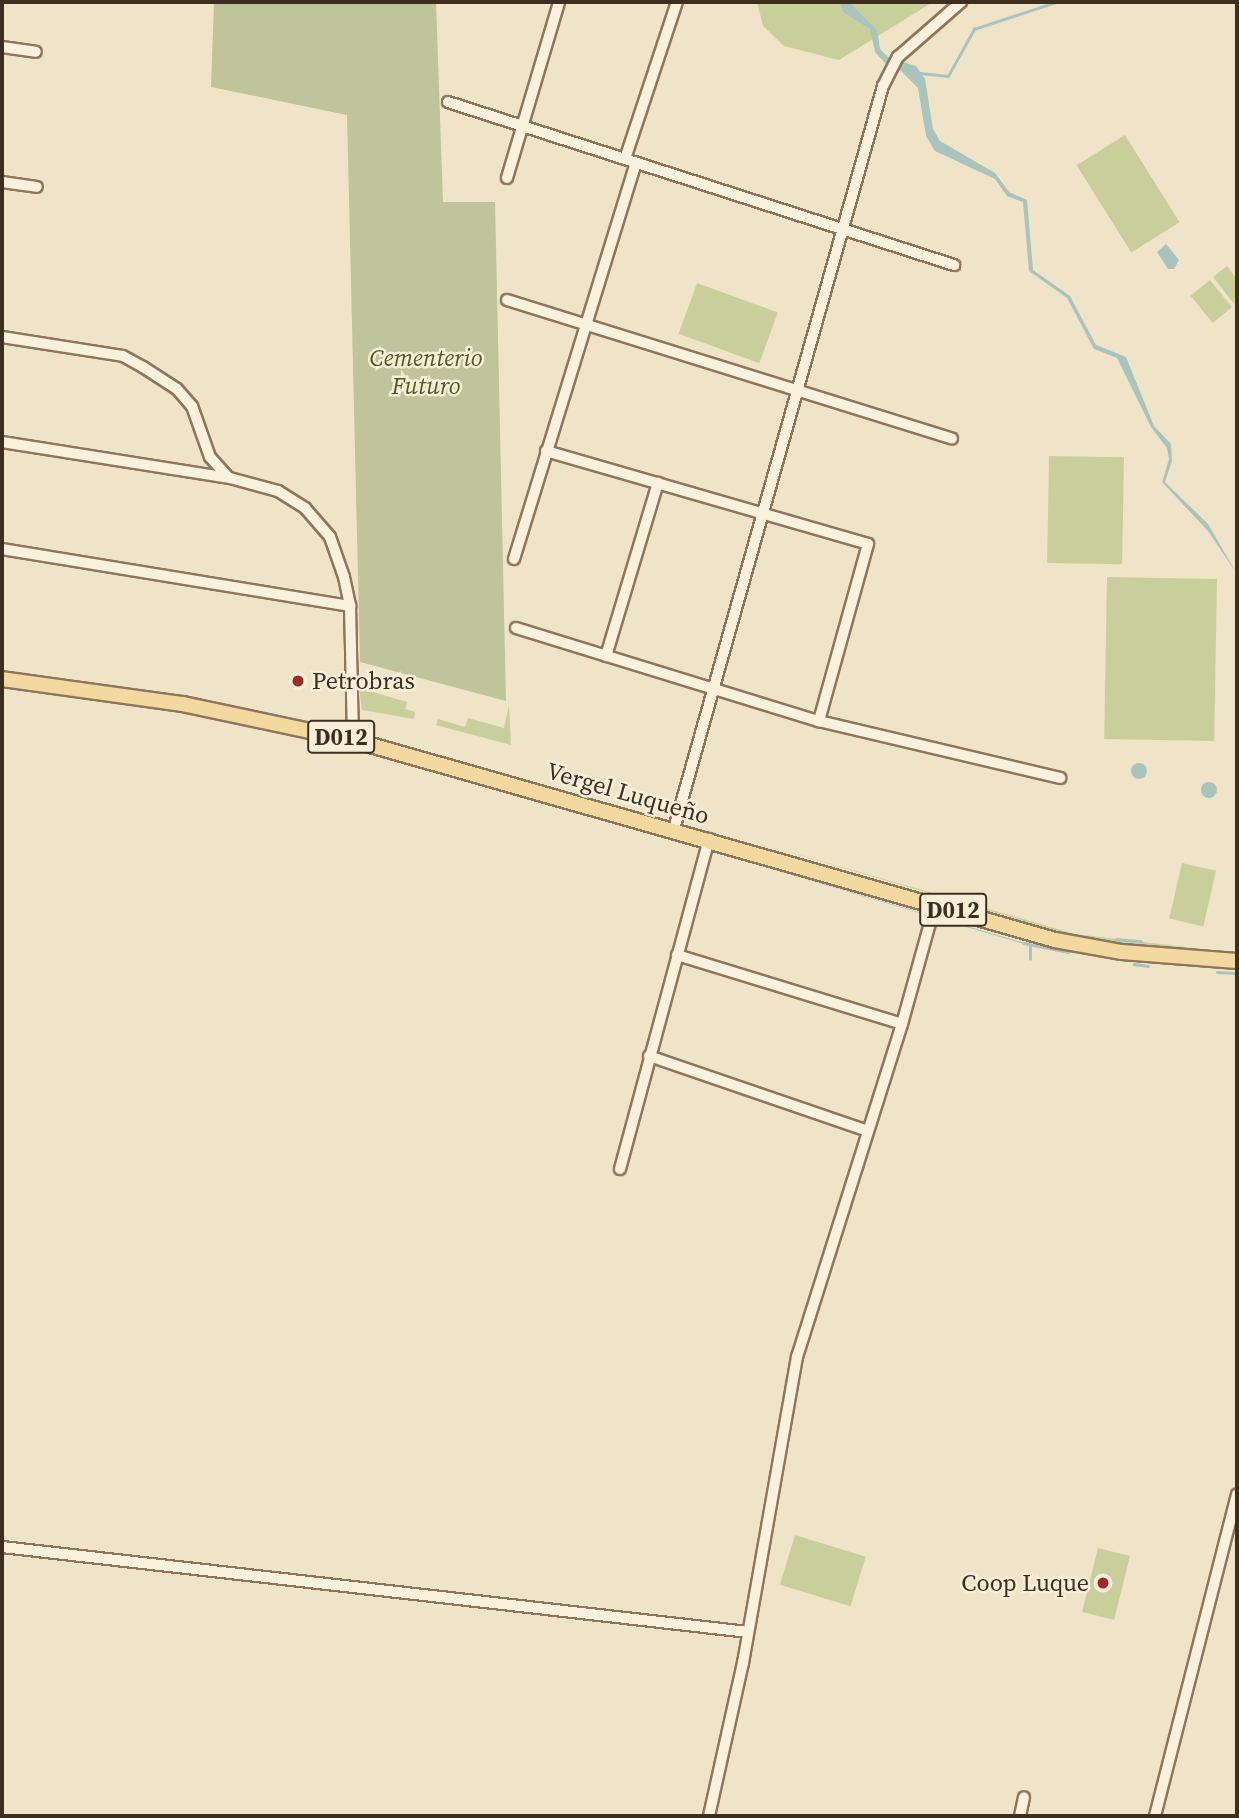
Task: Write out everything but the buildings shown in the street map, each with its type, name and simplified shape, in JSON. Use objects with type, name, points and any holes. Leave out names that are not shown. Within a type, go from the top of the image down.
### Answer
[{"type":"main road","name":"Vergel Luqueño","points":[[2,679],[183,704],[353,740],[709,839],[932,912],[1088,946],[1237,961]]},
{"type":"street","points":[[507,178],[559,2]]},
{"type":"street","points":[[625,159],[677,2]]},
{"type":"street","points":[[674,829],[890,70],[909,46],[961,2]]},
{"type":"street","points":[[2,47],[36,52]]},
{"type":"street","points":[[448,103],[954,265]]},
{"type":"street","points":[[514,559],[584,324],[636,163]]},
{"type":"street","points":[[2,182],[37,187]]},
{"type":"street","points":[[507,300],[952,439]]},
{"type":"street","points":[[2,337],[123,356],[143,367],[177,389],[192,406],[210,457],[230,478]]},
{"type":"street","points":[[2,442],[230,478],[278,491],[305,508],[337,550],[350,606],[353,740]]},
{"type":"street","points":[[546,451],[868,544],[819,721]]},
{"type":"street","points":[[607,656],[658,483]]},
{"type":"street","points":[[2,549],[350,606]]},
{"type":"street","points":[[516,628],[819,721],[1060,778]]},
{"type":"street","points":[[620,1169],[709,839]]},
{"type":"street","points":[[709,1816],[748,1632],[797,1357],[865,1130],[902,1024],[932,912]]},
{"type":"street","points":[[677,955],[902,1024]]},
{"type":"street","points":[[649,1056],[865,1130]]},
{"type":"street","points":[[1155,1816],[1237,1494]]},
{"type":"street","points":[[2,1547],[748,1632]]},
{"type":"street","points":[[1020,1816],[1024,1797]]},
{"type":"green space","name":"Cementerio Futuro","points":[[214,2],[436,2],[443,202],[495,202],[506,701],[360,662],[347,115],[211,87]]},
{"type":"green space","points":[[757,2],[933,2],[839,60],[784,46],[763,26]]},
{"type":"green space","points":[[1125,135],[1180,222],[1131,253],[1077,165]]},
{"type":"green space","points":[[1227,266],[1237,279],[1234,304],[1213,277]]},
{"type":"green space","points":[[1210,280],[1232,307],[1213,323],[1191,296]]},
{"type":"green space","points":[[697,283],[778,312],[759,363],[679,334]]},
{"type":"green space","points":[[1049,456],[1124,457],[1122,564],[1047,563]]},
{"type":"green space","points":[[1107,577],[1217,579],[1214,741],[1104,739]]},
{"type":"green space","points":[[359,688],[407,702],[405,709],[415,712],[414,719],[362,710]]},
{"type":"green space","points":[[509,705],[511,745],[436,725],[438,719],[465,727],[468,718],[504,728]]},
{"type":"green space","points":[[748,840],[1075,934],[1237,953],[1153,948],[1075,936]]},
{"type":"green space","points":[[1182,863],[1216,871],[1203,926],[1169,919]]},
{"type":"green space","points":[[795,1535],[866,1557],[851,1606],[780,1585]]},
{"type":"green space","name":"Coop Luque","points":[[1098,1548],[1130,1556],[1114,1620],[1082,1612]]},
{"type":"water","points":[[840,2],[849,2],[877,30],[880,49],[889,58],[886,64],[875,52],[870,29],[843,12]]},
{"type":"water","points":[[903,62],[916,66],[925,79],[933,129],[940,141],[995,173],[1009,192],[1027,200],[1033,270],[1070,296],[1096,345],[1126,357],[1154,426],[1171,444],[1172,461],[1165,482],[1208,524],[1237,574],[1208,531],[1162,482],[1169,459],[1167,448],[1151,427],[1117,358],[1094,349],[1067,298],[1029,271],[1023,202],[1007,196],[995,179],[935,151],[926,136],[918,88],[899,69]]},
{"type":"water","points":[[1166,244],[1179,260],[1174,269],[1168,269],[1157,252]]},
{"type":"water","points":[[1139,763],[1147,771],[1139,779],[1131,771]]},
{"type":"water","points":[[1209,782],[1215,784],[1215,796],[1209,798],[1203,796],[1201,790],[1203,784]]},
{"type":"water","points":[[721,854],[1025,943],[1024,944]]},
{"type":"waterway","points":[[920,73],[948,76],[974,29],[1056,2]]},
{"type":"waterway","points":[[1116,939],[1141,941]]},
{"type":"waterway","points":[[1024,943],[1068,952]]},
{"type":"waterway","points":[[1030,946],[1030,959]]},
{"type":"waterway","points":[[1134,964],[1148,966]]},
{"type":"waterway","points":[[1217,972],[1237,973]]},
{"type":"place","name":"Petrobras","points":[[298,681]]},
{"type":"place","name":"Coop Luque","points":[[1103,1583]]}]
